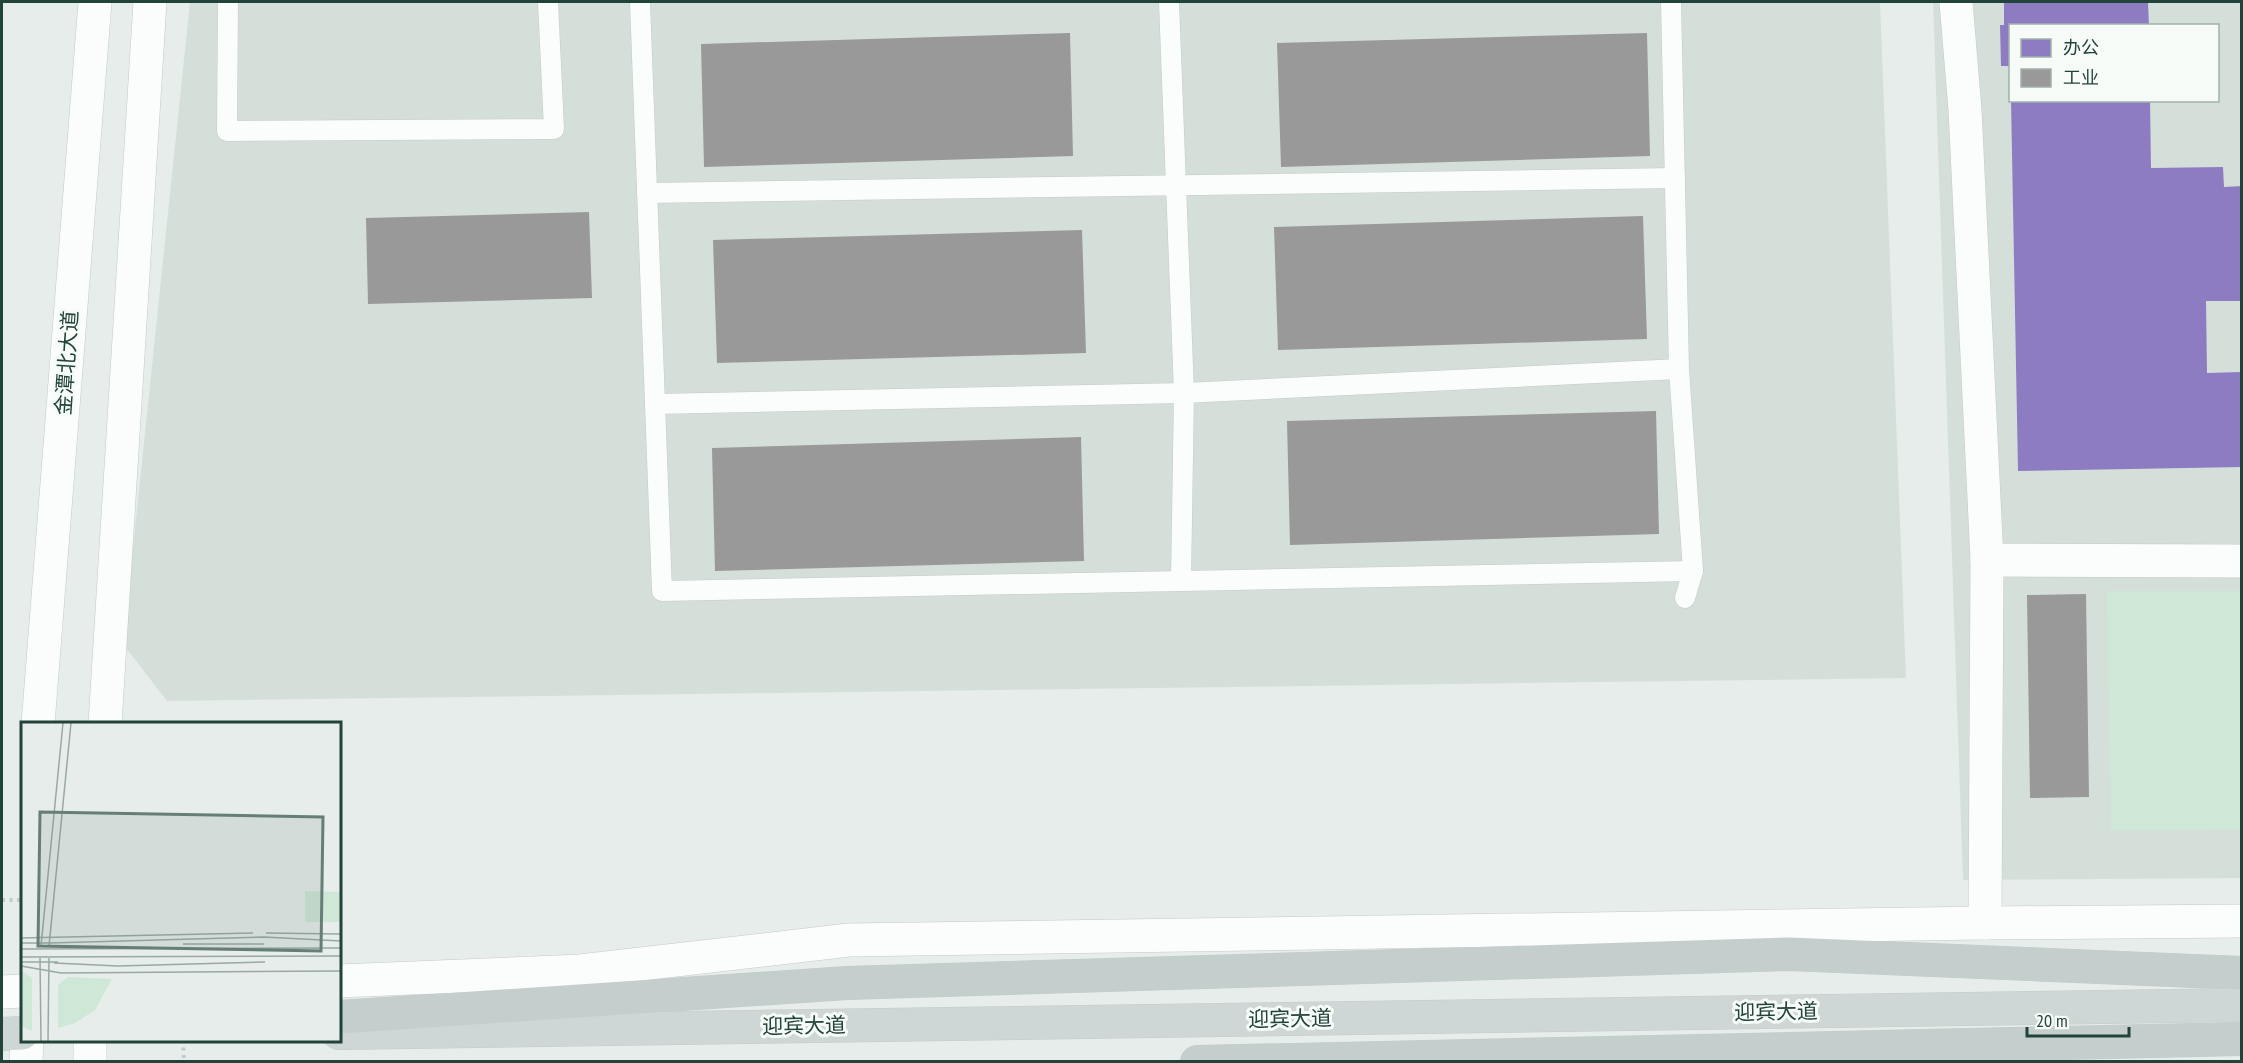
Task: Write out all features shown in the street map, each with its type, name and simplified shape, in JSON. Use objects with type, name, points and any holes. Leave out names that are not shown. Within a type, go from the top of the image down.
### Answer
[{"type":"highway","points":[[340,1017],[847,983],[1789,954],[2241,973]]},
{"type":"highway","points":[[1197,1062],[2241,1039]]},
{"type":"main road","name":"迎宾大道","points":[[340,1033],[2241,1005]]},
{"type":"main road","points":[[2,1034],[21,1033]]},
{"type":"street","name":"金潭北大道","points":[[38,722],[95,2]]},
{"type":"street","points":[[105,722],[150,2]]},
{"type":"street","points":[[1956,2],[1965,110],[1987,560],[1984,923]]},
{"type":"street","points":[[1987,560],[2241,561]]},
{"type":"street","points":[[340,981],[580,971],[849,940],[2241,921]]},
{"type":"street","points":[[2,992],[21,991]]},
{"type":"street","points":[[26,1062],[27,1042]]},
{"type":"street","points":[[90,1042],[90,1062]]},
{"type":"lane","points":[[228,2],[227,131],[554,129],[548,2]]},
{"type":"lane","points":[[640,2],[662,591],[1693,571]]},
{"type":"lane","points":[[1169,2],[1184,393],[1181,581]]},
{"type":"lane","points":[[1671,2],[1679,369],[1693,571],[1685,598]]},
{"type":"lane","points":[[647,193],[1675,178]]},
{"type":"lane","points":[[655,404],[1184,393],[1679,369]]},
{"type":"path","points":[[2,900],[21,900]]},
{"type":"path","points":[[183,1042],[184,1062]]},
{"type":"shaded area","points":[[190,2],[1880,2],[1906,678],[167,701],[123,644]]},
{"type":"shaded area","points":[[1933,2],[2241,2],[2241,878],[1963,880]]},
{"type":"green space","points":[[2107,591],[2241,591],[2241,829],[2111,831]]},
{"type":"building: 办公","points":[[2004,2],[2148,2],[2149,24],[2009,24],[2009,66],[2001,66],[2000,25],[2004,25]]},
{"type":"building: 办公","points":[[2011,102],[2150,102],[2151,168],[2223,167],[2224,187],[2242,186],[2242,301],[2206,301],[2207,373],[2242,372],[2242,467],[2018,471]]},
{"type":"building: 工业","points":[[1070,33],[1073,156],[704,167],[701,44]]},
{"type":"building: 工业","points":[[1647,33],[1650,156],[1281,167],[1277,43]]},
{"type":"building: 工业","points":[[589,212],[592,298],[368,304],[366,218]]},
{"type":"building: 工业","points":[[1643,216],[1647,339],[1278,350],[1274,227]]},
{"type":"building: 工业","points":[[1082,230],[1086,353],[717,363],[713,240]]},
{"type":"building: 工业","points":[[1656,411],[1659,534],[1290,545],[1287,421]]},
{"type":"building: 工业","points":[[1081,437],[1084,561],[715,571],[712,448]]},
{"type":"building: 工业","points":[[2086,594],[2089,797],[2030,798],[2027,595]]}]
